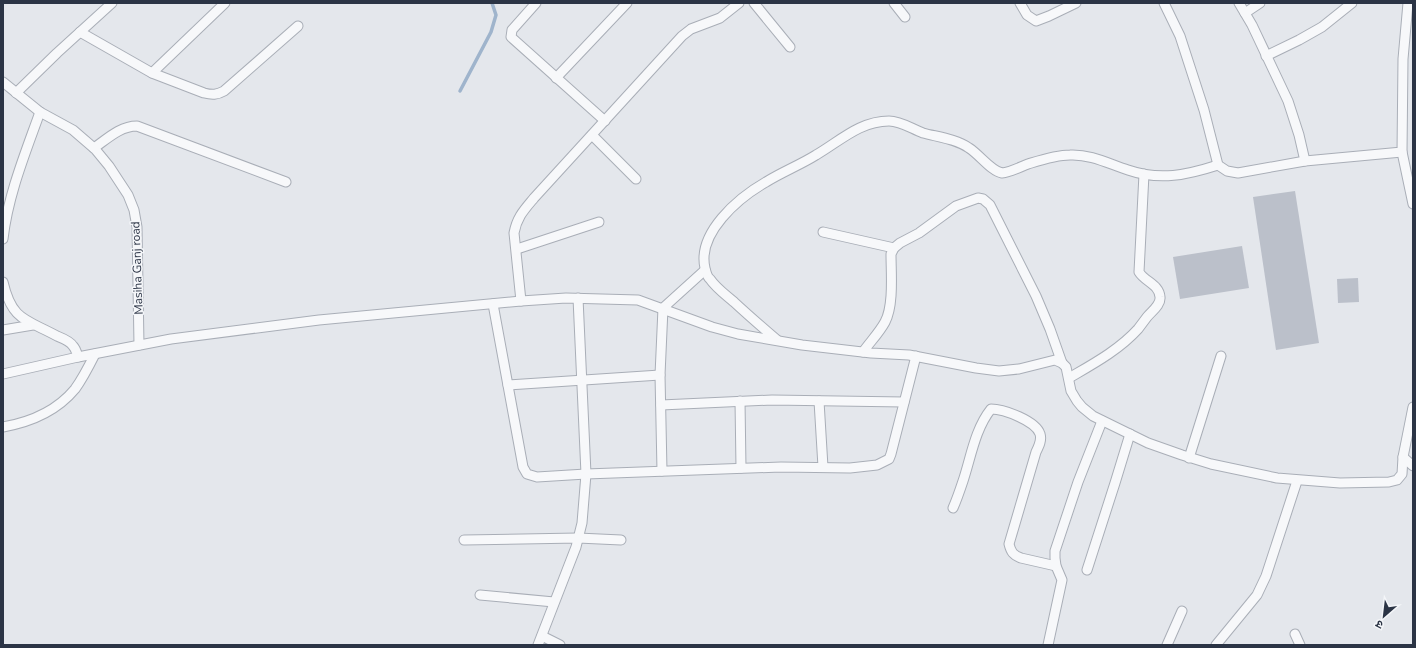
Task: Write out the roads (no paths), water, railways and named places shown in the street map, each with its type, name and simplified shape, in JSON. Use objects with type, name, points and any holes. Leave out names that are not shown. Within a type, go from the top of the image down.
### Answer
[{"type":"street","points":[[16,93],[112,3]]},
{"type":"street","points":[[152,73],[225,3]]},
{"type":"street","points":[[536,3],[512,30],[511,37],[605,121]]},
{"type":"street","points":[[556,78],[627,3]]},
{"type":"street","points":[[521,301],[517,250],[514,233],[516,223],[520,216],[534,198],[686,31],[720,18],[739,3]]},
{"type":"street","points":[[894,3],[905,17]]},
{"type":"street","points":[[1020,3],[1027,15],[1036,21],[1076,3]]},
{"type":"street","points":[[1164,3],[1180,36],[1204,110],[1218,165],[1227,172],[1238,173],[1305,161],[1402,152]]},
{"type":"street","points":[[1239,3],[1288,101],[1299,135],[1305,161]]},
{"type":"street","points":[[1245,13],[1260,3]]},
{"type":"street","points":[[1266,56],[1322,27],[1352,3]]},
{"type":"street","points":[[1408,3],[1410,29],[1403,59],[1402,152],[1413,201]]},
{"type":"street","points":[[756,4],[790,47]]},
{"type":"street","points":[[80,32],[152,73],[213,95],[219,94],[298,26]]},
{"type":"street","name":"Masiha Ganj road","points":[[3,82],[40,112],[73,130],[94,148],[109,166],[128,195],[134,210],[137,227],[140,345]]},
{"type":"street","points":[[3,239],[5,219],[13,186],[40,112]]},
{"type":"street","points":[[778,341],[709,279],[705,270],[704,254],[710,235],[719,221],[750,193],[765,182],[816,155],[854,130],[874,123],[889,121],[895,122],[922,132],[960,143],[977,153],[990,167],[1002,173],[1042,160],[1069,154],[1096,158],[1128,170],[1144,174],[1170,176],[1193,173],[1218,165]]},
{"type":"street","points":[[94,148],[123,128],[137,126],[286,182]]},
{"type":"street","points":[[592,135],[636,179]]},
{"type":"street","points":[[1069,378],[1126,341],[1158,305],[1161,298],[1156,287],[1139,272],[1144,174]]},
{"type":"street","points":[[863,352],[885,321],[889,310],[891,254],[894,248],[900,243],[919,233],[956,206],[978,198],[987,201],[1036,296],[1062,363],[1066,367],[1071,391],[1077,402],[1093,416],[1148,443],[1189,458],[1277,478],[1297,481],[1340,483],[1389,482],[1397,480],[1402,474],[1407,451],[1413,406]]},
{"type":"street","points":[[517,250],[599,222]]},
{"type":"street","points":[[823,232],[894,248]]},
{"type":"street","points":[[662,471],[660,375],[663,308],[705,270]]},
{"type":"street","points":[[4,287],[6,296],[15,311],[33,325],[50,332],[73,345],[78,357]]},
{"type":"street","points":[[3,374],[78,357],[171,339],[319,320],[521,301],[578,298],[638,300],[712,327],[738,334],[802,345],[863,352],[909,355],[999,371],[1019,369],[1046,361],[1054,360],[1062,363]]},
{"type":"street","points":[[538,645],[566,575],[582,523],[586,474],[578,298]]},
{"type":"street","points":[[494,304],[523,467],[527,474],[537,477],[741,468],[850,468],[877,465],[889,459],[892,454],[916,356]]},
{"type":"street","points":[[3,330],[33,325]]},
{"type":"street","points":[[3,427],[24,423],[46,413],[58,404],[75,389],[95,354]]},
{"type":"street","points":[[1189,458],[1221,356]]},
{"type":"street","points":[[508,385],[660,375]]},
{"type":"street","points":[[661,404],[772,400],[904,402]]},
{"type":"street","points":[[740,401],[741,468]]},
{"type":"street","points":[[819,401],[823,467]]},
{"type":"street","points":[[953,508],[985,417],[992,409],[999,409],[1019,416],[1039,430],[1041,436],[1009,544],[1011,552],[1015,556],[1056,566]]},
{"type":"street","points":[[1048,645],[1062,580],[1056,566],[1055,558],[1059,538],[1078,482],[1102,421]]},
{"type":"street","points":[[1087,570],[1130,434]]},
{"type":"street","points":[[1407,451],[1413,466]]},
{"type":"street","points":[[1216,645],[1257,595],[1266,576],[1297,481]]},
{"type":"street","points":[[464,540],[578,538],[621,540]]},
{"type":"street","points":[[480,595],[554,602]]},
{"type":"street","points":[[1167,645],[1182,611]]},
{"type":"street","points":[[1295,634],[1300,645]]},
{"type":"street","points":[[542,636],[560,645]]},
{"type":"waterway","points":[[460,91],[491,32],[496,15],[492,3]]}]
